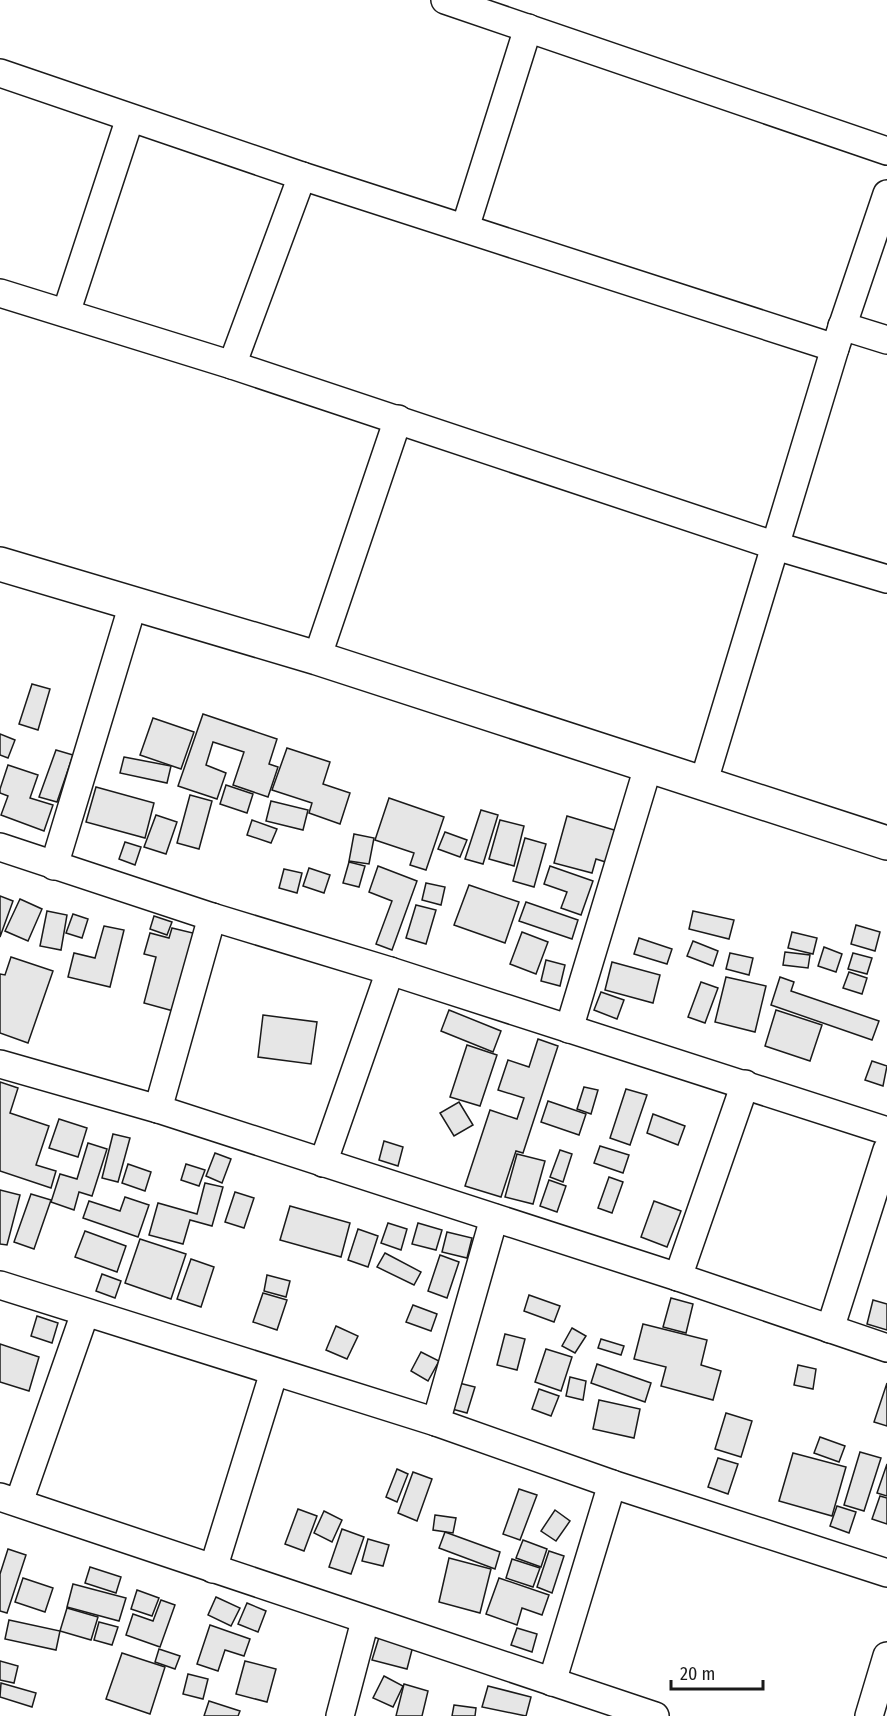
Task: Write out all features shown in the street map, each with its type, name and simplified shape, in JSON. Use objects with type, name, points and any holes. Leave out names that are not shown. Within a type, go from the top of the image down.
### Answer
[{"type":"street","points":[[445,0],[887,151]]},
{"type":"street","points":[[465,228],[528,28]]},
{"type":"street","points":[[0,73],[302,176],[465,228],[838,337],[887,340]]},
{"type":"street","points":[[66,313],[130,118]]},
{"type":"street","points":[[232,365],[302,176]]},
{"type":"street","points":[[703,784],[838,337],[887,194]]},
{"type":"street","points":[[0,293],[232,365],[776,546],[887,579]]},
{"type":"street","points":[[317,658],[398,419]]},
{"type":"street","points":[[0,564],[317,658],[887,843]]},
{"type":"street","points":[[54,866],[133,604]]},
{"type":"street","points":[[569,1029],[648,767]]},
{"type":"street","points":[[0,847],[212,917],[390,971],[887,1131]]},
{"type":"street","points":[[158,1109],[212,917]]},
{"type":"street","points":[[323,1163],[390,971]]},
{"type":"street","points":[[0,1064],[158,1109],[678,1277],[887,1348]]},
{"type":"street","points":[[678,1277],[745,1084]]},
{"type":"street","points":[[830,1329],[887,1150]]},
{"type":"street","points":[[436,1422],[494,1218]]},
{"type":"street","points":[[0,1285],[436,1422],[612,1484],[887,1573]]},
{"type":"street","points":[[85,1312],[9,1499],[365,1621],[655,1716]]},
{"type":"street","points":[[213,1569],[274,1372]]},
{"type":"street","points":[[552,1682],[612,1484]]},
{"type":"street","points":[[340,1716],[365,1621]]},
{"type":"street","points":[[869,1716],[887,1656]]},
{"type":"building","points":[[32,684],[50,689],[38,730],[19,724]]},
{"type":"building","points":[[203,714],[277,739],[269,764],[278,767],[268,797],[233,785],[244,752],[213,742],[206,765],[226,773],[217,799],[178,786]]},
{"type":"building","points":[[153,718],[194,732],[181,769],[140,755]]},
{"type":"building","points":[[0,734],[15,740],[8,758],[0,755]]},
{"type":"building","points":[[287,748],[330,762],[323,784],[350,793],[340,824],[309,813],[312,803],[272,790]]},
{"type":"building","points":[[56,750],[73,755],[57,802],[39,797]]},
{"type":"building","points":[[124,757],[171,766],[167,783],[120,773]]},
{"type":"building","points":[[8,765],[38,775],[30,798],[53,805],[44,831],[1,815],[8,796],[0,793],[0,789]]},
{"type":"building","points":[[226,785],[253,794],[247,813],[220,804]]},
{"type":"building","points":[[96,787],[154,803],[145,838],[86,822]]},
{"type":"building","points":[[190,795],[212,801],[199,849],[177,843]]},
{"type":"building","points":[[389,798],[444,817],[426,870],[410,865],[414,853],[375,840]]},
{"type":"building","points":[[271,801],[308,810],[303,830],[266,821]]},
{"type":"building","points":[[481,810],[498,815],[483,864],[465,859]]},
{"type":"building","points":[[156,815],[177,822],[166,854],[144,847]]},
{"type":"building","points":[[567,816],[621,832],[612,864],[596,859],[592,873],[554,863]]},
{"type":"building","points":[[252,820],[277,829],[271,843],[247,835]]},
{"type":"building","points":[[500,820],[524,826],[514,866],[489,859]]},
{"type":"building","points":[[445,832],[467,840],[460,857],[438,849]]},
{"type":"building","points":[[354,834],[374,838],[369,864],[349,861]]},
{"type":"building","points":[[525,838],[546,844],[534,887],[513,881]]},
{"type":"building","points":[[125,842],[141,847],[135,865],[119,859]]},
{"type":"building","points":[[349,862],[365,866],[359,887],[343,883]]},
{"type":"building","points":[[378,866],[417,881],[392,950],[376,944],[392,901],[369,892]]},
{"type":"building","points":[[550,866],[593,881],[581,915],[561,908],[567,892],[544,884]]},
{"type":"building","points":[[309,868],[330,875],[324,893],[303,886]]},
{"type":"building","points":[[284,869],[302,873],[297,893],[279,888]]},
{"type":"building","points":[[426,883],[445,887],[441,905],[422,900]]},
{"type":"building","points":[[469,885],[519,902],[505,943],[454,925]]},
{"type":"building","points":[[0,896],[13,901],[0,937]]},
{"type":"building","points":[[20,899],[42,909],[28,941],[5,931]]},
{"type":"building","points":[[526,902],[578,920],[572,939],[519,921]]},
{"type":"building","points":[[416,905],[436,910],[426,944],[406,938]]},
{"type":"building","points":[[47,911],[67,915],[61,950],[40,946]]},
{"type":"building","points":[[693,911],[734,920],[729,939],[689,929]]},
{"type":"building","points":[[73,914],[88,919],[82,938],[66,933]]},
{"type":"building","points":[[154,916],[172,922],[167,935],[150,929]]},
{"type":"building","points":[[856,925],[880,932],[875,951],[851,944]]},
{"type":"building","points":[[104,926],[124,930],[110,987],[68,977],[74,953],[95,958]]},
{"type":"building","points":[[172,928],[197,934],[177,1012],[144,1003],[156,957],[144,954],[150,933],[169,938]]},
{"type":"building","points":[[522,932],[548,942],[536,974],[510,964]]},
{"type":"building","points":[[792,932],[817,938],[813,954],[788,948]]},
{"type":"building","points":[[639,938],[672,949],[667,964],[634,954]]},
{"type":"building","points":[[693,941],[718,951],[713,966],[687,956]]},
{"type":"building","points":[[824,947],[842,954],[836,972],[818,966]]},
{"type":"building","points":[[785,952],[810,955],[808,968],[783,965]]},
{"type":"building","points":[[730,953],[753,958],[749,975],[726,969]]},
{"type":"building","points":[[853,953],[872,958],[867,974],[848,969]]},
{"type":"building","points":[[11,957],[53,971],[28,1043],[0,1033],[0,974],[5,975]]},
{"type":"building","points":[[546,960],[565,965],[560,986],[541,981]]},
{"type":"building","points":[[612,962],[660,975],[653,1003],[605,990]]},
{"type":"building","points":[[849,972],[867,978],[862,994],[843,988]]},
{"type":"building","points":[[726,977],[766,986],[755,1032],[715,1022]]},
{"type":"building","points":[[780,977],[794,982],[791,991],[879,1021],[872,1040],[771,1005]]},
{"type":"building","points":[[701,982],[718,988],[705,1023],[688,1017]]},
{"type":"building","points":[[601,992],[624,1000],[617,1019],[594,1010]]},
{"type":"building","points":[[449,1010],[501,1031],[493,1052],[441,1031]]},
{"type":"building","points":[[776,1010],[822,1025],[810,1061],[765,1046]]},
{"type":"building","points":[[263,1015],[317,1022],[311,1064],[258,1057]]},
{"type":"building","points":[[538,1039],[558,1046],[523,1153],[516,1151],[501,1197],[465,1186],[490,1110],[517,1119],[524,1098],[498,1090],[508,1060],[529,1067]]},
{"type":"building","points":[[467,1045],[497,1055],[480,1106],[450,1097]]},
{"type":"building","points":[[872,1061],[887,1066],[883,1086],[865,1080]]},
{"type":"building","points":[[0,1082],[18,1088],[10,1113],[49,1126],[36,1165],[56,1171],[51,1188],[0,1171]]},
{"type":"building","points":[[584,1087],[598,1090],[591,1114],[577,1109]]},
{"type":"building","points":[[626,1089],[647,1095],[630,1145],[610,1138]]},
{"type":"building","points":[[548,1101],[586,1114],[579,1135],[541,1122]]},
{"type":"building","points":[[459,1102],[473,1125],[454,1136],[440,1113]]},
{"type":"building","points":[[653,1114],[685,1126],[678,1145],[647,1133]]},
{"type":"building","points":[[59,1119],[87,1128],[78,1157],[49,1148]]},
{"type":"building","points":[[113,1134],[130,1138],[118,1182],[102,1178]]},
{"type":"building","points":[[384,1141],[403,1147],[398,1166],[379,1160]]},
{"type":"building","points":[[88,1143],[107,1149],[92,1196],[79,1192],[74,1210],[51,1202],[60,1174],[77,1179]]},
{"type":"building","points":[[600,1146],[629,1155],[623,1173],[594,1163]]},
{"type":"building","points":[[560,1150],[572,1154],[563,1182],[550,1177]]},
{"type":"building","points":[[215,1153],[231,1159],[222,1183],[206,1176]]},
{"type":"building","points":[[517,1154],[545,1161],[533,1204],[505,1197]]},
{"type":"building","points":[[128,1164],[151,1172],[145,1191],[122,1183]]},
{"type":"building","points":[[186,1164],[205,1170],[199,1186],[181,1180]]},
{"type":"building","points":[[609,1177],[623,1182],[612,1213],[598,1208]]},
{"type":"building","points":[[549,1180],[566,1186],[557,1212],[540,1206]]},
{"type":"building","points":[[205,1183],[223,1187],[212,1226],[190,1220],[183,1244],[149,1235],[158,1203],[197,1214]]},
{"type":"building","points":[[0,1190],[20,1195],[7,1245],[0,1244]]},
{"type":"building","points":[[235,1192],[254,1198],[244,1228],[225,1222]]},
{"type":"building","points":[[31,1194],[51,1200],[34,1249],[14,1242]]},
{"type":"building","points":[[125,1197],[149,1205],[138,1237],[83,1218],[89,1201],[120,1211]]},
{"type":"building","points":[[654,1201],[681,1211],[667,1247],[641,1237]]},
{"type":"building","points":[[290,1206],[350,1223],[341,1257],[280,1240]]},
{"type":"building","points":[[388,1223],[407,1229],[401,1250],[381,1243]]},
{"type":"building","points":[[418,1223],[442,1230],[436,1250],[412,1244]]},
{"type":"building","points":[[358,1229],[378,1236],[368,1267],[348,1260]]},
{"type":"building","points":[[85,1231],[126,1246],[117,1272],[75,1257]]},
{"type":"building","points":[[447,1232],[472,1238],[467,1258],[442,1252]]},
{"type":"building","points":[[140,1239],[186,1254],[171,1299],[125,1283]]},
{"type":"building","points":[[385,1253],[421,1272],[414,1285],[377,1267]]},
{"type":"building","points":[[440,1255],[459,1262],[447,1298],[428,1291]]},
{"type":"building","points":[[191,1259],[214,1267],[201,1307],[177,1299]]},
{"type":"building","points":[[102,1274],[121,1281],[115,1298],[96,1291]]},
{"type":"building","points":[[267,1275],[290,1281],[286,1297],[264,1291]]},
{"type":"building","points":[[263,1293],[287,1300],[277,1330],[253,1322]]},
{"type":"building","points":[[529,1295],[560,1306],[554,1322],[524,1311]]},
{"type":"building","points":[[671,1298],[693,1304],[686,1333],[663,1327]]},
{"type":"building","points":[[873,1300],[887,1304],[887,1330],[867,1324]]},
{"type":"building","points":[[413,1305],[437,1314],[431,1331],[406,1322]]},
{"type":"building","points":[[37,1316],[58,1323],[52,1343],[31,1336]]},
{"type":"building","points":[[643,1324],[707,1340],[701,1365],[721,1371],[713,1400],[661,1386],[666,1367],[634,1359]]},
{"type":"building","points":[[336,1326],[358,1336],[347,1359],[326,1350]]},
{"type":"building","points":[[572,1328],[586,1336],[575,1353],[562,1346]]},
{"type":"building","points":[[505,1334],[525,1339],[517,1370],[497,1365]]},
{"type":"building","points":[[601,1339],[624,1346],[621,1355],[598,1348]]},
{"type":"building","points":[[0,1344],[39,1357],[29,1391],[0,1382]]},
{"type":"building","points":[[546,1349],[572,1357],[561,1391],[535,1382]]},
{"type":"building","points":[[421,1352],[439,1361],[428,1381],[411,1371]]},
{"type":"building","points":[[597,1364],[651,1383],[645,1402],[591,1383]]},
{"type":"building","points":[[798,1365],[816,1369],[813,1389],[794,1385]]},
{"type":"building","points":[[570,1377],[586,1381],[583,1400],[566,1396]]},
{"type":"building","points":[[459,1383],[475,1387],[467,1413],[452,1409]]},
{"type":"building","points":[[887,1383],[887,1426],[874,1422]]},
{"type":"building","points":[[539,1389],[559,1396],[551,1416],[532,1409]]},
{"type":"building","points":[[599,1400],[640,1409],[634,1438],[593,1429]]},
{"type":"building","points":[[726,1413],[752,1421],[741,1457],[715,1449]]},
{"type":"building","points":[[820,1437],[845,1446],[839,1462],[814,1453]]},
{"type":"building","points":[[860,1452],[881,1458],[864,1511],[844,1505]]},
{"type":"building","points":[[793,1453],[846,1467],[832,1516],[779,1501]]},
{"type":"building","points":[[718,1458],[738,1464],[728,1494],[708,1487]]},
{"type":"building","points":[[887,1464],[887,1496],[877,1493]]},
{"type":"building","points":[[397,1469],[408,1474],[397,1502],[386,1497]]},
{"type":"building","points":[[413,1472],[432,1479],[417,1521],[398,1513]]},
{"type":"building","points":[[519,1489],[537,1495],[520,1540],[503,1534]]},
{"type":"building","points":[[880,1496],[887,1498],[887,1524],[872,1519]]},
{"type":"building","points":[[837,1506],[856,1512],[849,1533],[830,1526]]},
{"type":"building","points":[[298,1509],[317,1516],[304,1551],[285,1544]]},
{"type":"building","points":[[555,1510],[570,1521],[556,1541],[541,1531]]},
{"type":"building","points":[[324,1511],[342,1520],[332,1542],[314,1533]]},
{"type":"building","points":[[435,1515],[456,1518],[453,1533],[433,1530]]},
{"type":"building","points":[[342,1529],[364,1537],[351,1574],[329,1567]]},
{"type":"building","points":[[445,1532],[500,1552],[495,1569],[439,1548]]},
{"type":"building","points":[[368,1539],[389,1545],[383,1566],[362,1561]]},
{"type":"building","points":[[523,1540],[547,1549],[541,1567],[516,1558]]},
{"type":"building","points":[[8,1549],[26,1555],[7,1613],[0,1611],[0,1574]]},
{"type":"building","points":[[549,1551],[564,1556],[552,1593],[537,1587]]},
{"type":"building","points":[[449,1558],[491,1569],[480,1613],[439,1602]]},
{"type":"building","points":[[512,1559],[540,1568],[533,1587],[506,1578]]},
{"type":"building","points":[[90,1567],[121,1577],[116,1593],[85,1583]]},
{"type":"building","points":[[23,1578],[53,1588],[45,1612],[15,1602]]},
{"type":"building","points":[[499,1578],[549,1595],[542,1615],[522,1608],[517,1625],[486,1614]]},
{"type":"building","points":[[73,1584],[126,1598],[119,1621],[67,1607]]},
{"type":"building","points":[[137,1590],[159,1598],[152,1616],[131,1609]]},
{"type":"building","points":[[216,1597],[240,1608],[231,1626],[208,1615]]},
{"type":"building","points":[[161,1600],[175,1605],[160,1647],[126,1635],[133,1614],[153,1621]]},
{"type":"building","points":[[247,1603],[266,1611],[258,1632],[238,1624]]},
{"type":"building","points":[[67,1608],[98,1617],[91,1640],[60,1631]]},
{"type":"building","points":[[9,1620],[60,1631],[56,1650],[5,1639]]},
{"type":"building","points":[[99,1622],[118,1627],[112,1645],[94,1640]]},
{"type":"building","points":[[210,1625],[250,1639],[244,1656],[225,1650],[218,1671],[197,1664]]},
{"type":"building","points":[[517,1628],[537,1634],[532,1652],[511,1645]]},
{"type":"building","points":[[380,1634],[414,1642],[407,1669],[372,1660]]},
{"type":"building","points":[[159,1649],[180,1656],[175,1669],[155,1662]]},
{"type":"building","points":[[122,1653],[165,1667],[150,1714],[106,1699]]},
{"type":"building","points":[[0,1661],[18,1666],[14,1683],[0,1680]]},
{"type":"building","points":[[245,1661],[276,1669],[267,1702],[236,1694]]},
{"type":"building","points":[[188,1674],[208,1679],[203,1699],[183,1694]]},
{"type":"building","points":[[384,1676],[403,1686],[393,1707],[373,1698]]},
{"type":"building","points":[[1,1683],[36,1693],[32,1707],[0,1697]]},
{"type":"building","points":[[404,1684],[428,1691],[422,1716],[396,1716]]},
{"type":"building","points":[[488,1686],[531,1697],[526,1716],[482,1707]]},
{"type":"building","points":[[209,1701],[240,1711],[238,1716],[204,1716]]},
{"type":"building","points":[[454,1705],[476,1708],[475,1716],[452,1716]]}]
